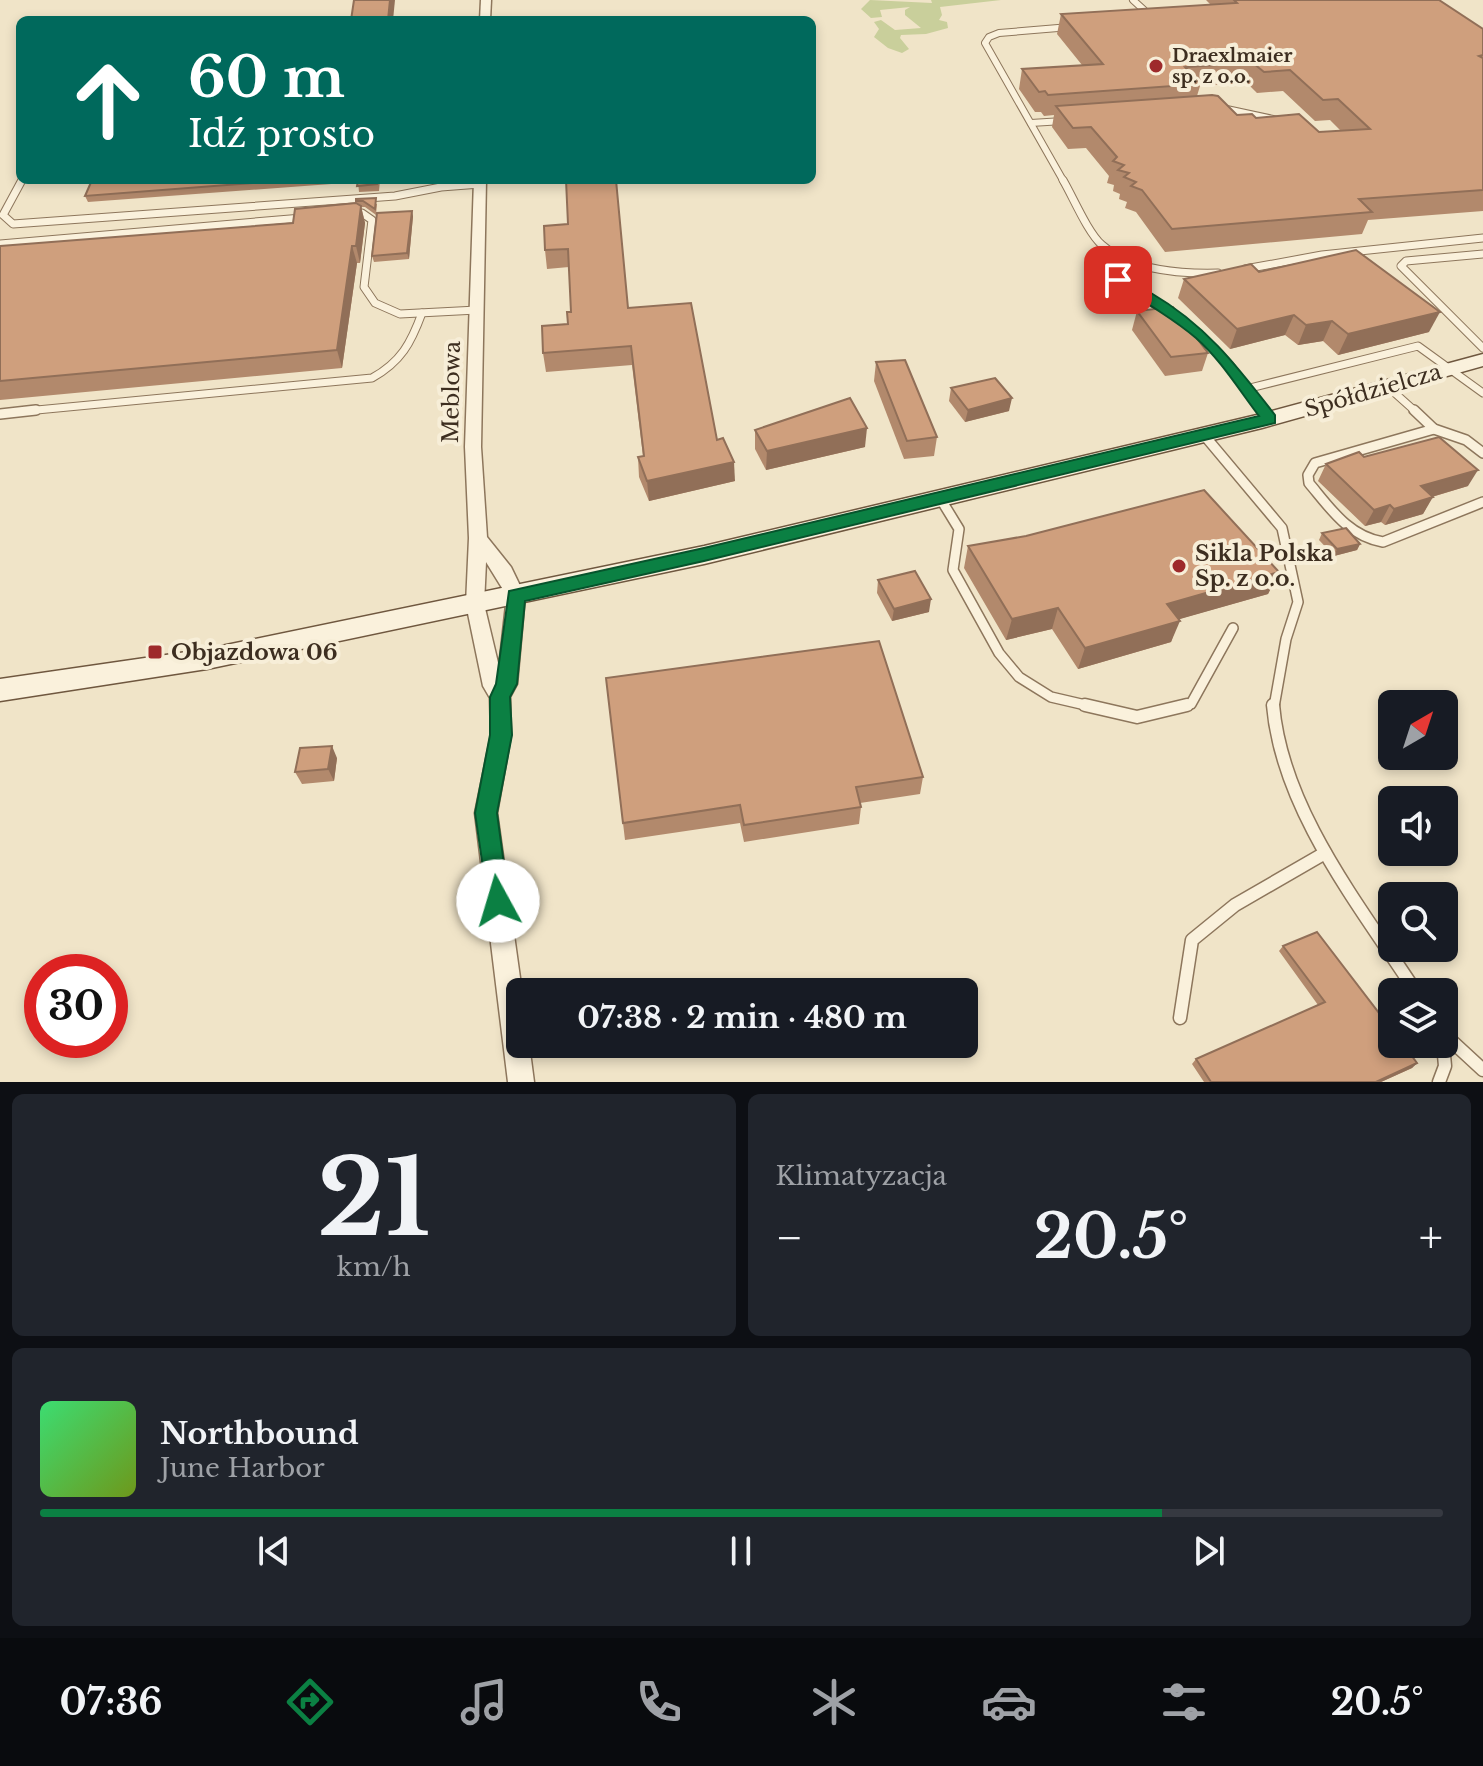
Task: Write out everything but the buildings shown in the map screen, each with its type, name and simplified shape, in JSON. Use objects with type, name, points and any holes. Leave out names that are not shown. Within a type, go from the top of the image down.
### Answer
[{"type":"street","name":"Meblowa","points":[[475,604],[478,538],[473,447],[480,184]]},
{"type":"street","name":"Spółdzielcza","points":[[0,690],[207,659],[516,596],[1270,419],[1483,360]]},
{"type":"street","points":[[478,538],[504,572],[516,596],[507,684],[500,697],[501,735],[486,813],[521,1082]]},
{"type":"street","points":[[475,604],[493,686],[500,697]]},
{"type":"lane","points":[[1133,0],[1144,10],[1144,16],[1141,22],[1133,23]]},
{"type":"lane","points":[[1074,27],[999,33],[989,37],[985,43],[1100,244],[1119,258],[1184,275],[1229,272],[1351,251],[1483,238]]},
{"type":"lane","points":[[1209,109],[1223,108],[1282,121]]},
{"type":"lane","points":[[1031,123],[1075,120]]},
{"type":"lane","points":[[20,184],[3,215],[13,224],[382,197],[441,184]]},
{"type":"lane","points":[[346,215],[362,213],[372,220],[364,287],[375,303],[400,314],[477,310]]},
{"type":"lane","points":[[0,244],[162,227],[316,217]]},
{"type":"lane","points":[[1483,254],[1406,261],[1401,266],[1483,348]]},
{"type":"lane","points":[[1118,280],[1158,303],[1202,336],[1270,419]]},
{"type":"lane","points":[[0,414],[372,378],[395,366],[410,345],[422,313]]},
{"type":"lane","points":[[1246,389],[1418,346],[1483,393]]},
{"type":"lane","points":[[1387,386],[1434,429],[1466,440],[1483,453]]},
{"type":"lane","points":[[1434,429],[1315,463],[1308,475],[1309,483],[1355,535],[1369,542],[1383,542],[1483,502]]},
{"type":"lane","points":[[1204,435],[1282,528],[1298,602],[1277,676],[1273,699],[1275,724],[1301,802],[1325,853],[1407,978]]},
{"type":"lane","points":[[940,498],[959,529],[953,570],[968,598],[999,653],[1019,677],[1051,697],[1137,717],[1191,704],[1233,628]]},
{"type":"lane","points":[[1180,1018],[1192,940],[1235,905],[1325,853]]},
{"type":"lane","points":[[1458,1047],[1483,1070]]},
{"type":"lane","points":[[1439,1082],[1445,1066],[1444,1058]]},
{"type":"green space","points":[[870,0],[932,3],[931,0],[1001,0],[940,7],[942,15],[939,20],[947,22],[948,28],[926,34],[901,35],[909,49],[902,53],[888,48],[874,37],[879,29],[874,22],[881,20],[895,30],[921,28],[905,15],[905,10],[910,7],[880,10],[882,17],[871,18],[861,9]]},
{"type":"place","name":"Draexlmaier sp. z o.o.","points":[[1156,66]]},
{"type":"place","name":"Sikla Polska Sp. z o.o.","points":[[1179,566]]},
{"type":"place","name":"Objazdowa 06","points":[[155,652]]},
{"type":"route","points":[[498,901],[486,813],[501,735],[500,697],[507,684],[516,596],[704,555],[1270,419],[1222,356],[1202,336],[1158,303],[1118,280]]}]
